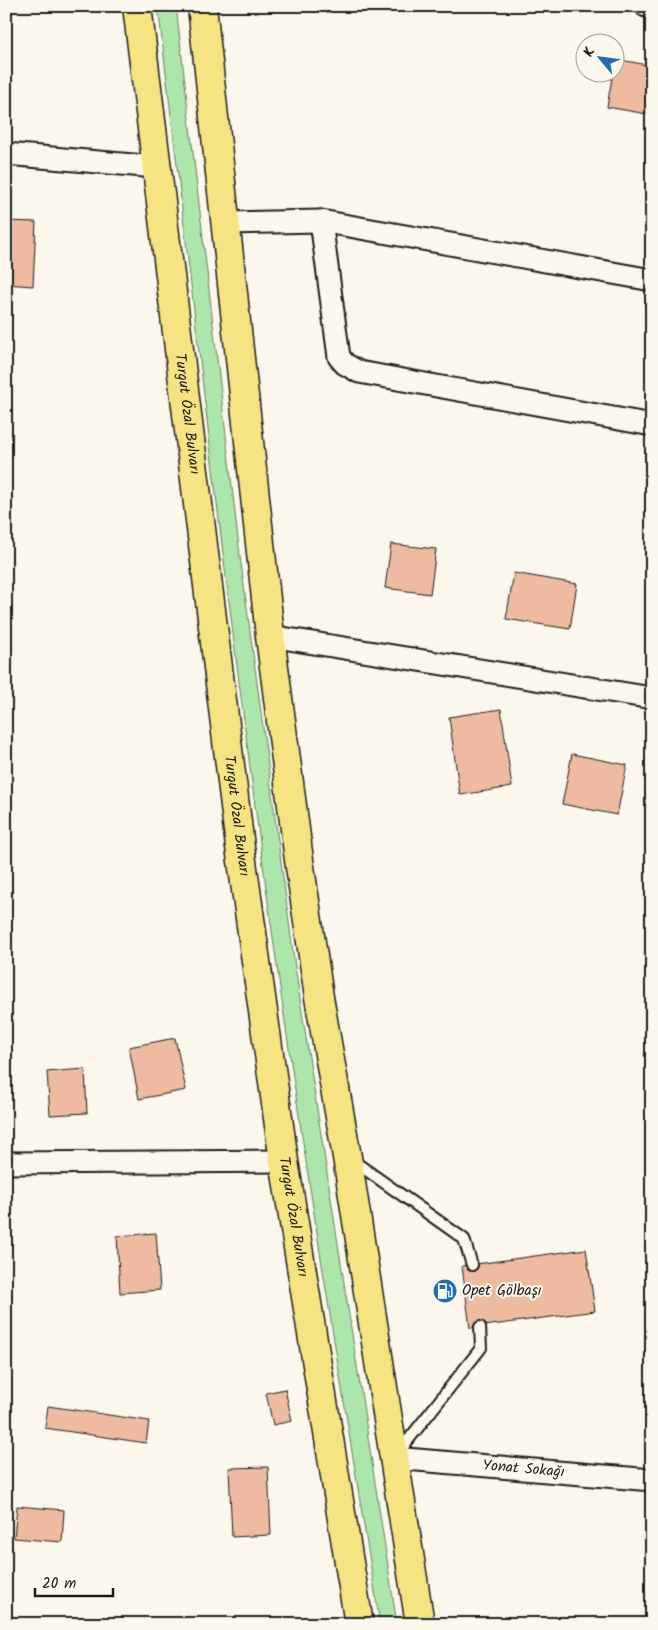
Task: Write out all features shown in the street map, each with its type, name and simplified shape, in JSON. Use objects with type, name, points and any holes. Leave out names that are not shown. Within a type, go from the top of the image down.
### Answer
[{"type":"main road","name":"Turgut Özal Bulvarı","points":[[137,6],[238,828],[284,1161],[359,1624]]},
{"type":"main road","points":[[202,6],[270,636],[318,987],[347,1157],[420,1624]]},
{"type":"street","points":[[646,6],[652,7]]},
{"type":"street","points":[[6,154],[156,167]]},
{"type":"street","points":[[225,223],[321,221],[652,280]]},
{"type":"street","points":[[321,221],[339,357],[351,369],[652,425]]},
{"type":"street","points":[[270,636],[652,698]]},
{"type":"street","points":[[6,1163],[284,1161]]},
{"type":"street","name":"Yonat Sokağı","points":[[394,1458],[652,1480]]},
{"type":"lane","points":[[347,1157],[464,1239],[472,1265]]},
{"type":"lane","points":[[394,1458],[481,1348],[480,1327]]},
{"type":"green space","points":[[158,6],[176,6],[240,556],[295,967],[397,1624],[380,1624],[294,1083],[239,678]]},
{"type":"building","points":[[626,61],[652,66],[652,88],[647,114],[607,107],[611,82],[626,82]]},
{"type":"building","points":[[6,221],[36,222],[33,286],[6,284]]},
{"type":"building","points":[[391,544],[436,549],[430,594],[385,588]]},
{"type":"building","points":[[514,573],[577,584],[570,629],[506,619]]},
{"type":"building","points":[[501,709],[512,787],[460,795],[449,717]]},
{"type":"building","points":[[572,754],[627,765],[617,815],[562,804]]},
{"type":"building","points":[[175,1038],[186,1090],[139,1099],[129,1047]]},
{"type":"building","points":[[85,1069],[87,1113],[50,1115],[47,1072]]},
{"type":"building","points":[[156,1233],[160,1290],[120,1293],[117,1236]]},
{"type":"building","points":[[586,1249],[595,1311],[470,1328],[462,1266]]},
{"type":"building","points":[[6,1254],[8,1254],[9,1297],[6,1298]]},
{"type":"building","points":[[285,1389],[292,1421],[273,1425],[266,1393]]},
{"type":"building","points":[[48,1406],[149,1421],[146,1443],[45,1428]]},
{"type":"building","points":[[268,1467],[271,1535],[232,1537],[229,1468]]},
{"type":"building","points":[[17,1506],[64,1510],[62,1542],[14,1538]]},
{"type":"place","name":"Opet Gölbaşı","points":[[445,1291]]}]
